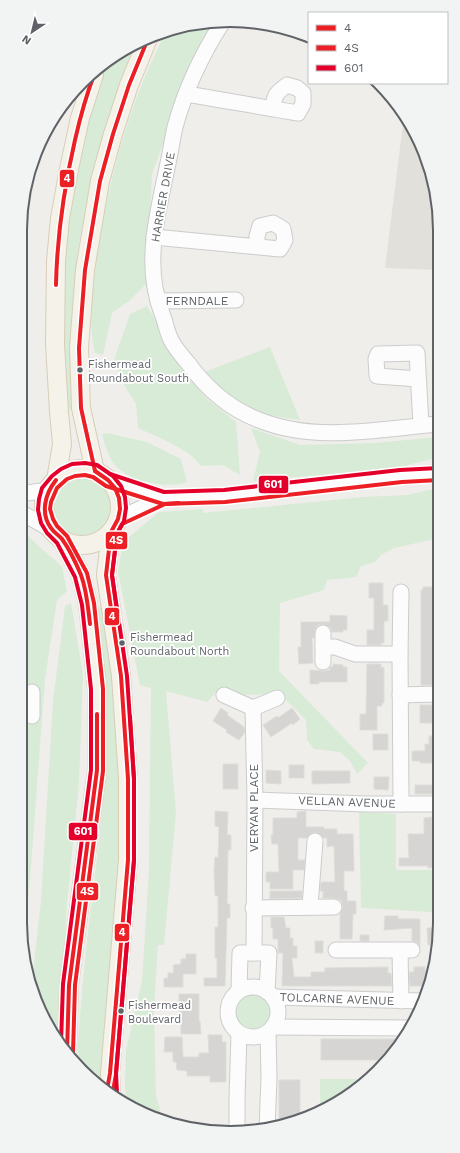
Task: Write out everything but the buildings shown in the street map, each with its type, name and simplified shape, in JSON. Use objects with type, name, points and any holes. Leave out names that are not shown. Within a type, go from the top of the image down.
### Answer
[{"type":"main road","points":[[102,476],[88,440],[81,408],[79,348],[85,270],[97,196],[113,134],[129,85],[145,45]]},
{"type":"main road","points":[[67,1045],[69,985],[97,770],[97,689],[88,604],[81,574],[57,534],[47,521],[44,510],[45,500],[52,485],[62,444],[55,344],[56,254],[68,169],[80,118],[91,82]]},
{"type":"main road","points":[[52,485],[64,474],[74,470],[85,469],[102,476],[115,488],[119,498],[120,509],[114,525],[106,575],[121,676],[128,779],[128,860],[109,1081]]},
{"type":"main road","points":[[57,534],[72,543],[88,544],[103,539],[114,525]]},
{"type":"street","name":"HARRIER DRIVE","points":[[219,27],[195,70],[175,128],[154,237],[155,286],[158,301],[171,340],[198,378],[226,402],[242,412],[260,420],[303,432],[327,434],[433,424]]},
{"type":"street","points":[[186,94],[273,109]]},
{"type":"street","points":[[154,237],[257,246]]},
{"type":"street","name":"FERNDALE","points":[[158,301],[236,300]]},
{"type":"street","points":[[418,379],[421,425]]},
{"type":"street","points":[[102,476],[163,498],[224,496],[401,476],[433,474]]},
{"type":"street","points":[[27,492],[52,485]]},
{"type":"street","points":[[114,525],[163,498]]},
{"type":"street","points":[[27,516],[57,534]]},
{"type":"street","points":[[401,592],[401,804]]},
{"type":"street","points":[[323,662],[323,640],[336,647],[355,654],[400,654]]},
{"type":"street","points":[[224,694],[253,708],[277,698]]},
{"type":"street","points":[[400,695],[433,694]]},
{"type":"street","name":"VERYAN PLACE","points":[[253,708],[255,800],[253,908],[254,953]]},
{"type":"street","name":"VELLAN AVENUE","points":[[255,800],[433,804]]},
{"type":"street","points":[[314,911],[315,841]]},
{"type":"street","points":[[253,908],[314,911],[334,907]]},
{"type":"street","name":"TOLCARNE AVENUE","points":[[336,950],[406,950],[401,1001]]},
{"type":"street","points":[[240,991],[240,953],[268,953],[270,994]]},
{"type":"street","points":[[246,988],[261,988],[270,994],[277,1004],[277,1020],[271,1030],[260,1037],[246,1036],[239,1033],[232,1026],[229,1020],[228,1012],[232,1000],[240,991],[246,988]]},
{"type":"street","name":"TOLCARNE AVENUE","points":[[270,994],[418,1001]]},
{"type":"street","points":[[271,1030],[404,1028]]},
{"type":"street","points":[[267,1122],[271,1030]]},
{"type":"street","points":[[238,1126],[237,1098],[239,1033]]},
{"type":"shaded area","points":[[403,123],[418,152],[429,190],[433,217],[433,270],[385,268]]},
{"type":"green space","points":[[210,28],[196,52],[152,174],[147,283],[129,301],[112,313],[103,355],[95,353],[91,323],[98,247],[113,174],[127,126],[144,79],[162,39],[190,31]]},
{"type":"green space","points":[[130,53],[131,58],[89,192],[78,248],[70,336],[73,409],[65,411],[61,292],[69,208],[89,117],[103,71]]},
{"type":"green space","points":[[147,306],[191,379],[206,398],[236,422],[240,475],[223,465],[201,466],[181,448],[138,428],[136,404],[122,381],[114,360],[130,314]]},
{"type":"green space","points":[[270,347],[300,420],[268,415],[256,411],[228,394],[202,373]]},
{"type":"green space","points":[[251,428],[300,445],[374,443],[433,438],[433,459],[396,468],[253,481],[260,452]]},
{"type":"green space","points":[[107,433],[147,442],[181,459],[187,482],[170,485],[150,483],[123,472],[116,466],[107,451],[102,434]]},
{"type":"green space","points":[[82,477],[93,479],[103,485],[109,495],[111,506],[109,517],[103,527],[93,533],[82,535],[71,533],[61,527],[55,517],[53,506],[55,495],[61,485],[71,479]]},
{"type":"green space","points":[[433,490],[433,539],[394,548],[381,555],[375,562],[361,566],[356,577],[327,580],[324,590],[280,603],[279,671],[368,763],[357,774],[350,761],[340,752],[314,749],[307,740],[306,720],[280,694],[241,695],[220,688],[207,702],[166,691],[176,813],[164,945],[158,945],[154,1008],[156,1095],[161,1114],[152,1111],[126,1098],[126,1050],[142,981],[149,869],[151,688],[140,685],[118,571],[123,542],[159,512],[203,509],[203,513],[363,497],[408,495]]},
{"type":"green space","points":[[27,535],[62,567],[67,591],[57,600],[45,679],[27,911]]},
{"type":"green space","points":[[71,603],[83,674],[79,783],[67,903],[59,1033],[42,1001],[33,972],[41,901],[53,701],[65,606]]},
{"type":"green space","points":[[106,606],[115,673],[122,821],[102,1081],[77,1058],[83,983],[103,800],[107,738],[104,663],[98,608]]},
{"type":"green space","points":[[359,812],[396,814],[396,870],[433,870],[433,914],[431,912],[361,908]]},
{"type":"green space","points":[[252,993],[260,995],[266,999],[270,1005],[272,1013],[270,1021],[266,1027],[260,1031],[252,1033],[244,1031],[238,1027],[234,1021],[232,1013],[234,1005],[238,999],[244,995]]},
{"type":"green space","points":[[320,1079],[360,1079],[343,1092],[320,1105]]},
{"type":"transit line","name":"4","points":[[95,471],[81,408],[79,348],[85,270],[100,181],[129,85],[145,45]]},
{"type":"transit line","name":"4","points":[[56,285],[60,230],[68,176],[81,115],[92,81]]},
{"type":"transit line","name":"601","points":[[61,1036],[63,984],[91,770],[91,689],[82,605],[75,577],[57,543],[47,533],[41,523],[38,510],[42,488],[52,476],[61,469],[72,464],[85,463],[97,465],[113,476],[121,486],[125,497],[126,508],[124,521],[117,534],[112,575],[127,676],[134,779],[134,860],[116,1073],[117,1092]]},
{"type":"transit line","name":"601","points":[[110,474],[164,492],[224,490],[400,470],[433,468]]},
{"type":"transit line","name":"4","points":[[95,471],[108,480],[115,488],[119,498],[120,509],[118,519],[111,532],[106,575],[121,676],[128,779],[128,860],[108,1085]]},
{"type":"transit line","name":"4S","points":[[73,1052],[75,985],[103,771],[103,689],[94,603],[87,573],[67,536],[57,526],[50,509],[51,502],[57,488],[67,479],[85,475],[93,477],[106,486],[163,504],[225,502],[402,482],[433,480]]},
{"type":"transit line","name":"4","points":[[56,480],[49,491],[45,504],[46,516],[52,530],[61,538],[68,548],[81,575],[86,593],[90,624]]},
{"type":"transit line","name":"4S","points":[[118,619],[112,575],[117,534],[122,524],[165,504],[179,503]]},
{"type":"transit line","name":"4","points":[[67,1045],[69,985],[97,770],[97,714]]},
{"type":"transit line","name":"4S","points":[[113,1089],[116,1074],[134,860],[134,779],[130,716]]},
{"type":"place","name":"Fishermead Roundabout South","points":[[80,370]]},
{"type":"place","name":"Fishermead Roundabout North","points":[[122,643]]},
{"type":"place","name":"Fishermead Boulevard","points":[[121,1011]]}]
